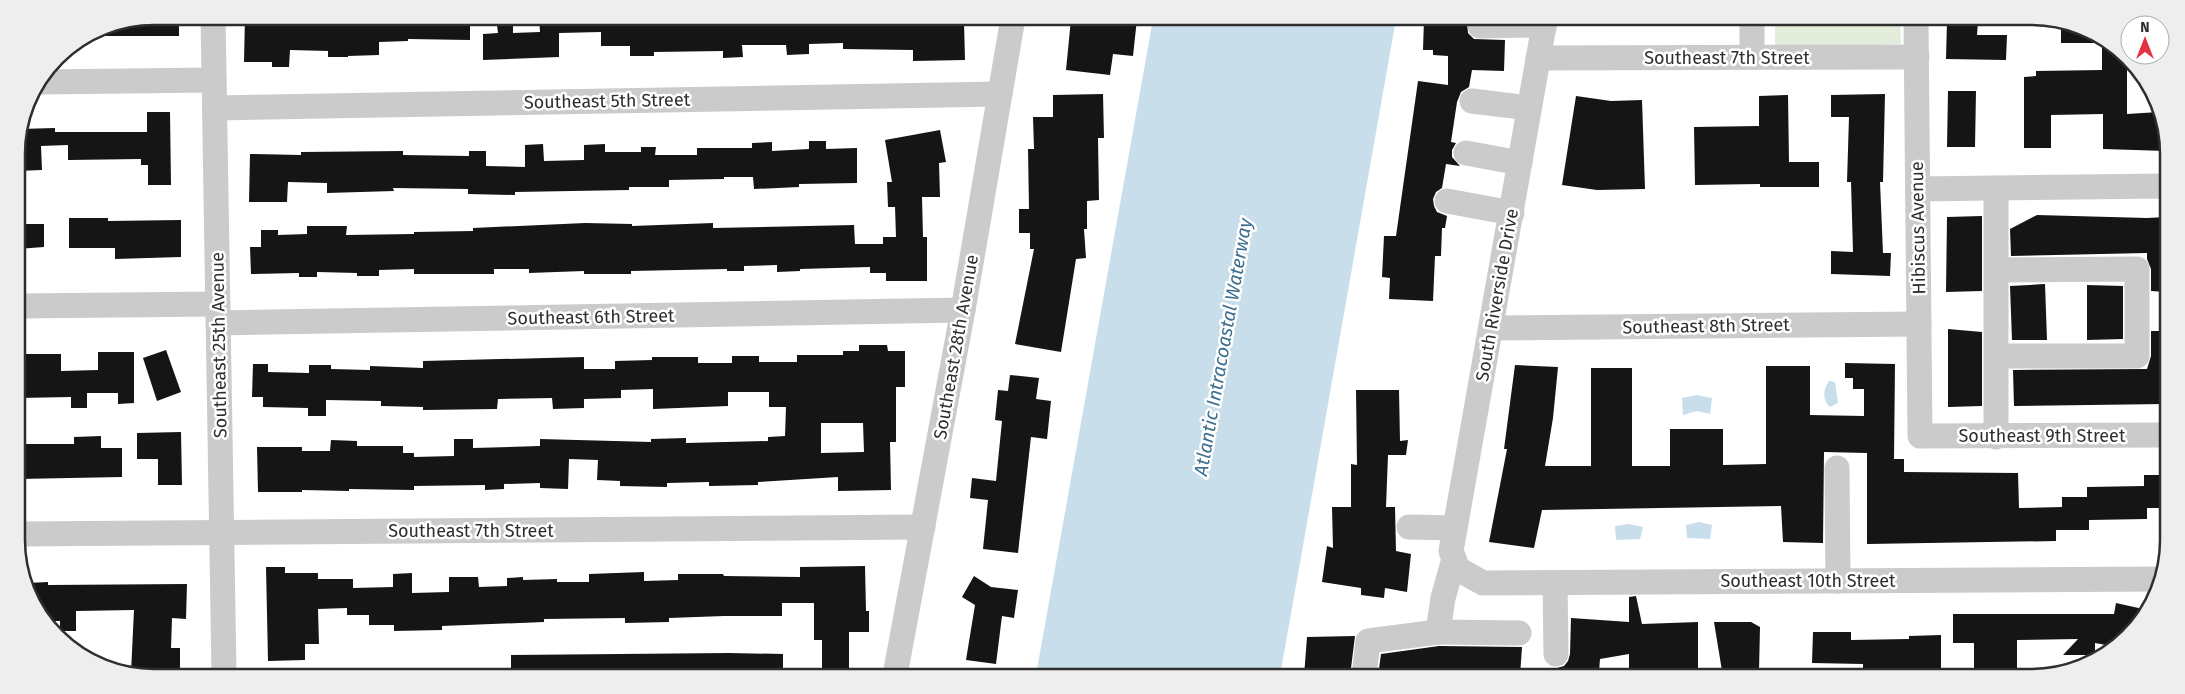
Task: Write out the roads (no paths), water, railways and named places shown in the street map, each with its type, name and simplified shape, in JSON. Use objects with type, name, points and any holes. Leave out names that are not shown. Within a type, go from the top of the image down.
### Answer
[{"type":"street","name":"Southeast 25th Avenue","points":[[212,25],[224,669]]},
{"type":"street","name":"Southeast 28th Avenue","points":[[896,669],[963,310],[1012,25]]},
{"type":"street","points":[[1480,26],[1528,25]]},
{"type":"street","name":"South Riverside Drive","points":[[1438,632],[1443,598],[1456,564],[1451,551],[1492,328],[1544,25]]},
{"type":"street","points":[[1752,25],[1752,58]]},
{"type":"street","name":"Hibiscus Avenue","points":[[1916,25],[1920,436]]},
{"type":"street","name":"Southeast 7th Street","points":[[1538,58],[1917,57]]},
{"type":"street","points":[[47,82],[214,80]]},
{"type":"street","name":"Southeast 5th Street","points":[[215,108],[1000,94]]},
{"type":"street","points":[[1472,101],[1529,108]]},
{"type":"street","points":[[1466,153],[1520,163]]},
{"type":"street","points":[[1918,189],[2160,186]]},
{"type":"street","points":[[1996,188],[1996,437]]},
{"type":"street","points":[[1447,201],[1512,213]]},
{"type":"street","points":[[1997,270],[2137,269],[2137,356],[1997,356]]},
{"type":"street","name":"Southeast 6th Street","points":[[25,306],[218,314],[963,310]]},
{"type":"street","name":"Southeast 8th Street","points":[[1492,328],[1919,324]]},
{"type":"street","name":"Southeast 9th Street","points":[[1920,436],[2160,435]]},
{"type":"street","points":[[1837,468],[1838,581]]},
{"type":"street","name":"Southeast 7th Street","points":[[25,534],[923,527]]},
{"type":"street","points":[[1408,527],[1456,528]]},
{"type":"street","name":"Southeast 10th Street","points":[[1456,564],[1483,583],[2154,579]]},
{"type":"street","points":[[1555,583],[1556,654]]},
{"type":"street","points":[[1365,669],[1368,642],[1438,632],[1519,633]]},
{"type":"water","name":"Atlantic Intracoastal Waterway","points":[[1152,25],[1395,25],[1281,669],[1037,669]]},
{"type":"water","points":[[1829,381],[1835,382],[1838,403],[1830,407],[1824,395]]},
{"type":"water","points":[[1697,395],[1712,398],[1710,414],[1697,411],[1683,415],[1682,398]]},
{"type":"water","points":[[1699,522],[1712,525],[1710,539],[1687,538],[1686,525]]},
{"type":"water","points":[[1629,524],[1643,527],[1640,539],[1616,540],[1615,526]]}]
